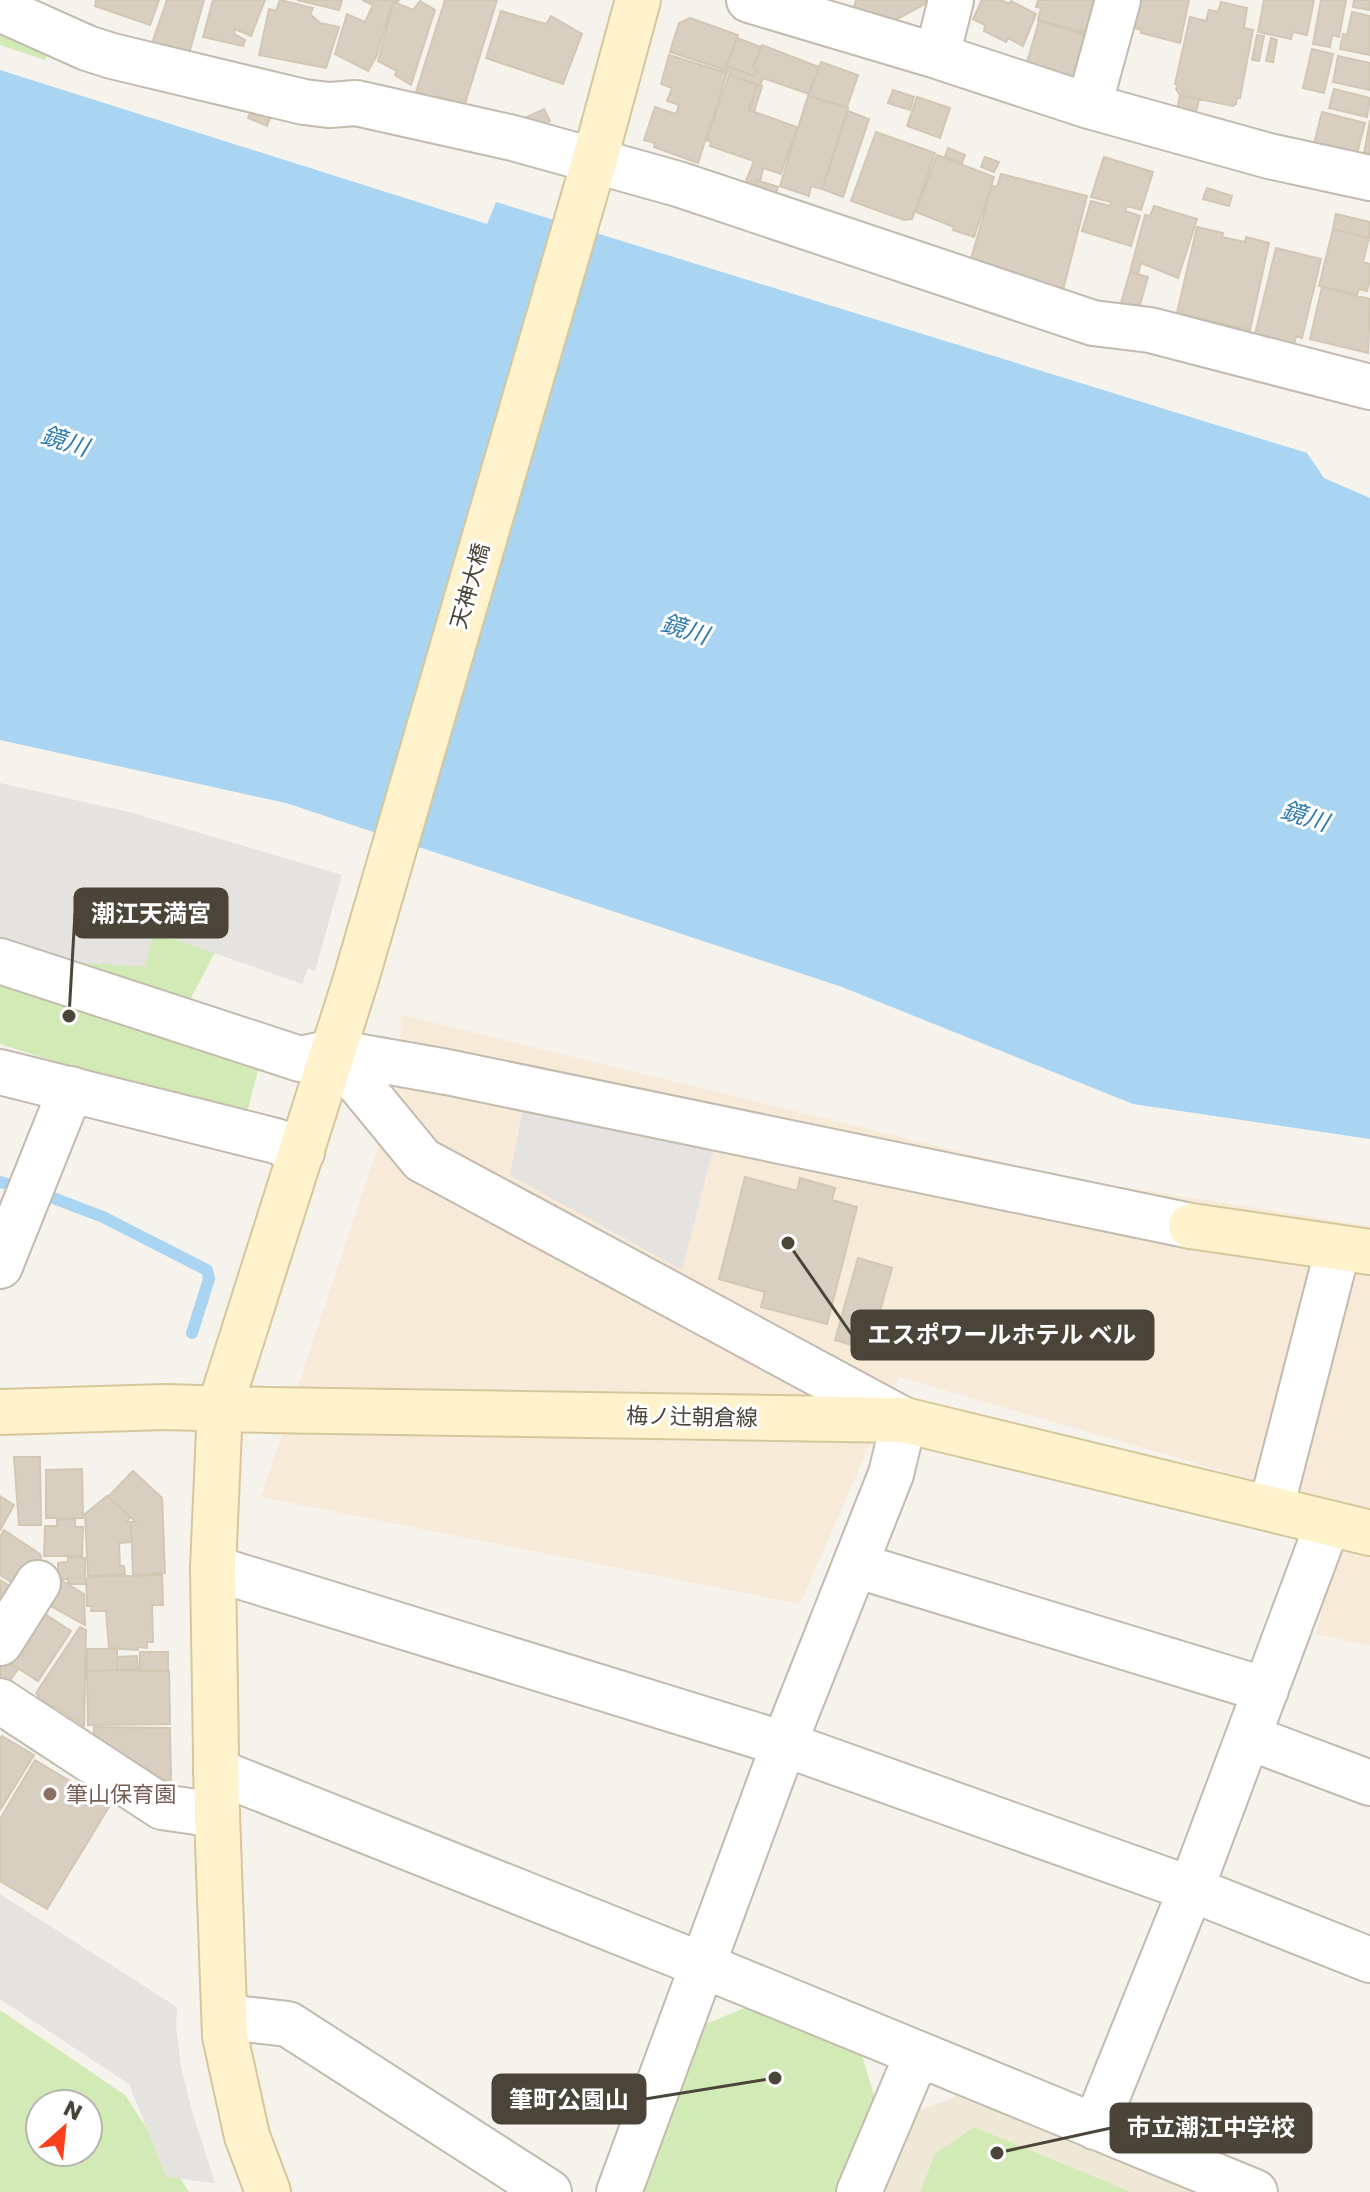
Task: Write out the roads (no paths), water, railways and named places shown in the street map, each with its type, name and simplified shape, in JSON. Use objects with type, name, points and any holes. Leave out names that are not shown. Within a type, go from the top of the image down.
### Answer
[{"type":"street","name":"天神大橋","points":[[268,2192],[244,2123],[225,2036],[213,1568],[220,1407],[356,979],[638,0]]},
{"type":"street","points":[[749,0],[937,56],[1089,106],[1269,156],[1370,178]]},
{"type":"street","points":[[937,56],[951,0]]},
{"type":"street","points":[[1089,106],[1118,0]]},
{"type":"street","points":[[0,9],[87,48],[173,72],[304,102],[329,105],[356,103],[513,138],[589,177],[678,184],[1093,323],[1150,330],[1370,387]]},
{"type":"street","points":[[0,961],[300,1059],[333,1052],[447,1072],[1191,1226],[1354,1250],[1271,1508]]},
{"type":"street","points":[[333,1052],[422,1160],[904,1420],[891,1474],[784,1744],[619,2192]]},
{"type":"street","points":[[0,1072],[276,1141],[302,1152]]},
{"type":"street","points":[[0,1266],[71,1089]]},
{"type":"street","name":"梅ノ辻朝倉線","points":[[0,1412],[220,1407],[904,1420],[1370,1533]]},
{"type":"street","points":[[1095,2127],[1191,1889],[1328,1523]]},
{"type":"street","points":[[855,1565],[1266,1690]]},
{"type":"street","points":[[213,1568],[784,1744],[1191,1889],[1370,1960]]},
{"type":"street","points":[[0,1643],[38,1583]]},
{"type":"street","points":[[0,1701],[162,1807],[217,1815]]},
{"type":"street","points":[[1248,1737],[1370,1783]]},
{"type":"street","points":[[216,1771],[702,1965],[1255,2192]]},
{"type":"street","points":[[225,2017],[288,2024],[549,2192]]},
{"type":"street","points":[[859,2192],[917,2055]]},
{"type":"water","name":"鏡川","points":[[0,70],[487,224],[496,202],[1307,453],[1324,478],[1370,498],[1370,1139],[1133,1104],[842,987],[286,803],[0,740]]},
{"type":"waterway","points":[[0,1182],[12,1185]]},
{"type":"waterway","points":[[48,1196],[103,1217],[207,1270],[209,1279],[192,1333]]},
{"type":"place","name":"潮江天満宮","points":[[69,1016]]},
{"type":"place","name":"エスポワールホテル ベル","points":[[788,1243]]},
{"type":"place","name":"筆山保育園","points":[[50,1794]]},
{"type":"place","name":"筆町公園山","points":[[775,2078]]},
{"type":"place","name":"市立潮江中学校","points":[[997,2153]]}]
